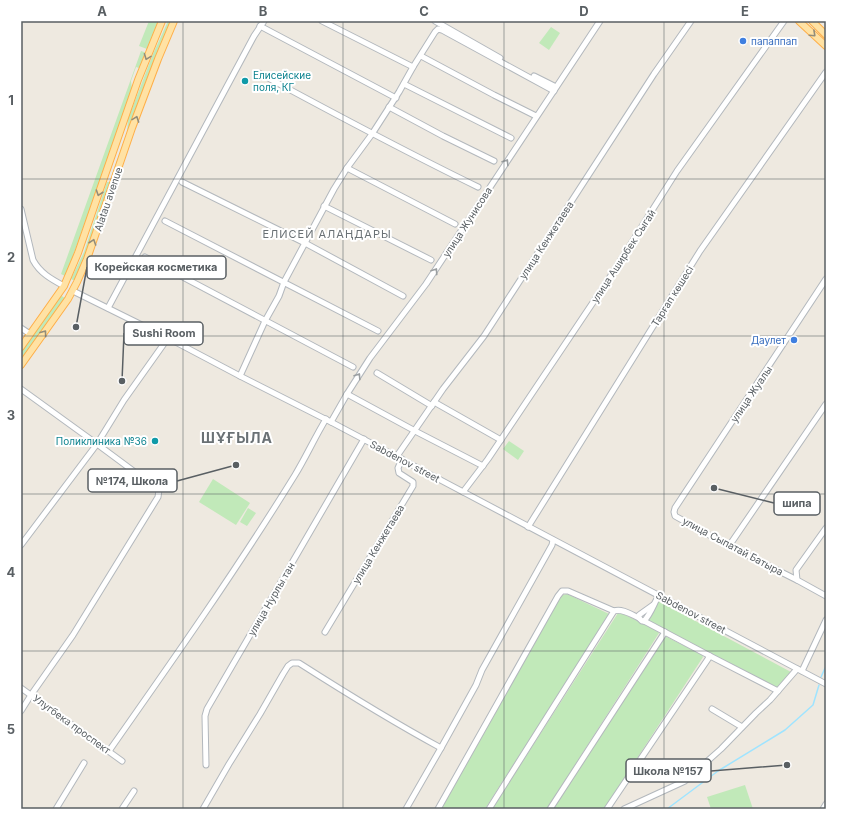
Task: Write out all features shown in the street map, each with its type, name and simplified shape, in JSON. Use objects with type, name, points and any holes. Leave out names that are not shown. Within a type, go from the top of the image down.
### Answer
[{"type":"main road","name":"Alatau avenue","points":[[21,347],[64,286],[78,253],[138,80],[162,21]]},
{"type":"main road","name":"Alatau avenue","points":[[21,365],[73,291],[87,259],[158,59],[174,21]]},
{"type":"main road","points":[[799,21],[826,46]]},
{"type":"main road","points":[[812,21],[826,35]]},
{"type":"main road","points":[[104,178],[114,181]]},
{"type":"main road","name":"Sabdenov street","points":[[64,286],[73,291]]},
{"type":"street","points":[[108,308],[254,36],[264,21]]},
{"type":"street","points":[[322,21],[413,68]]},
{"type":"street","points":[[435,21],[555,89]]},
{"type":"street","name":"улица Жунисова","points":[[331,422],[346,394],[383,339],[426,284],[600,21]]},
{"type":"street","name":"улица Кенжетаева","points":[[324,632],[413,486],[413,482],[399,473],[398,468],[400,458],[414,431],[443,389],[484,336],[654,74],[691,21]]},
{"type":"street","name":"улица Аширбек Сыгай","points":[[463,492],[501,440],[608,280],[677,171],[784,21]]},
{"type":"street","points":[[260,26],[396,98]]},
{"type":"street","points":[[240,376],[265,321],[279,296],[284,282],[324,206],[346,168],[372,134],[396,98],[438,29],[555,89]]},
{"type":"street","points":[[421,56],[536,116]]},
{"type":"street","name":"Тарғап көшесі","points":[[528,527],[700,251],[826,72]]},
{"type":"street","points":[[259,73],[372,134],[478,187]]},
{"type":"street","points":[[404,84],[510,138]]},
{"type":"street","points":[[389,107],[494,161]]},
{"type":"street","points":[[346,168],[455,224]]},
{"type":"street","points":[[182,182],[305,243],[403,296]]},
{"type":"street","points":[[324,206],[431,260]]},
{"type":"street","name":"Sabdenov street","points":[[21,209],[33,260],[44,274],[64,286]]},
{"type":"street","points":[[164,221],[378,331]]},
{"type":"street","points":[[145,257],[353,367]]},
{"type":"street","name":"улица Жуалы","points":[[675,508],[826,279]]},
{"type":"street","name":"Sabdenov street","points":[[73,291],[326,419],[826,684]]},
{"type":"street","points":[[21,328],[30,334]]},
{"type":"street","points":[[21,544],[97,444],[124,400],[168,338]]},
{"type":"street","points":[[376,373],[501,440]]},
{"type":"street","points":[[21,388],[158,488],[159,492],[158,497],[73,635],[21,711]]},
{"type":"street","points":[[346,394],[483,466]]},
{"type":"street","points":[[729,546],[826,404]]},
{"type":"street","points":[[108,751],[205,613],[248,548],[296,473],[326,419]]},
{"type":"street","name":"улица Нурлы тан","points":[[206,765],[205,716],[207,709],[364,439]]},
{"type":"street","name":"улица Сыпатай Батыра","points":[[675,508],[674,512],[676,516],[729,546],[826,596]]},
{"type":"street","points":[[797,580],[796,570],[826,528]]},
{"type":"street","points":[[406,809],[476,685],[482,670],[552,545],[553,540]]},
{"type":"street","points":[[438,809],[562,591],[568,591],[614,611],[621,610],[639,618],[642,621],[778,691]]},
{"type":"street","points":[[644,621],[650,614],[659,595]]},
{"type":"street","points":[[639,618],[641,614],[653,605]]},
{"type":"street","points":[[489,809],[614,611]]},
{"type":"street","points":[[624,809],[685,781],[721,749],[799,670],[826,620]]},
{"type":"street","points":[[550,809],[665,632]]},
{"type":"street","points":[[607,809],[710,656]]},
{"type":"street","points":[[203,809],[283,674],[292,663],[300,663],[403,728],[441,748]]},
{"type":"street","name":"Улугбека проспект","points":[[21,688],[122,761]]},
{"type":"street","points":[[712,709],[742,727]]},
{"type":"street","points":[[56,809],[84,763]]},
{"type":"street","points":[[122,809],[134,790]]},
{"type":"street","points":[[823,809],[826,804]]},
{"type":"green space","points":[[149,21],[159,21],[147,49],[139,46]]},
{"type":"green space","points":[[168,21],[172,21],[115,176],[112,174],[127,133],[128,119],[153,54]]},
{"type":"green space","points":[[551,27],[560,33],[549,50],[539,43]]},
{"type":"green space","points":[[141,51],[147,53],[139,68],[136,67],[131,81],[132,89],[65,276],[61,274]]},
{"type":"green space","points":[[107,182],[110,182],[111,184],[87,254],[75,281],[71,279],[84,252]]},
{"type":"green space","points":[[60,295],[65,298],[21,360],[21,351]]},
{"type":"green space","points":[[509,441],[524,451],[518,460],[503,449]]},
{"type":"green space","points":[[213,479],[250,503],[236,525],[199,502]]},
{"type":"green space","points":[[248,508],[256,513],[247,526],[240,522]]},
{"type":"green space","points":[[567,594],[609,614],[609,616],[485,809],[441,809],[560,598]]},
{"type":"green space","points":[[658,601],[791,672],[776,688],[650,622],[649,618]]},
{"type":"green space","points":[[618,613],[621,613],[658,631],[659,633],[547,809],[492,809]]},
{"type":"green space","points":[[665,637],[702,655],[703,657],[604,809],[553,809]]},
{"type":"green space","points":[[745,785],[753,809],[711,809],[707,797]]},
{"type":"waterway","points":[[821,677],[826,666]]},
{"type":"waterway","points":[[667,809],[718,771],[785,730],[813,705],[819,685]]},
{"type":"place","name":"папаппап","points":[[743,41]]},
{"type":"place","name":"Елисейские поля, КГ","points":[[245,81]]},
{"type":"place","name":"Корейская косметика","points":[[76,327]]},
{"type":"place","name":"Даулет","points":[[794,340]]},
{"type":"place","name":"Sushi Room","points":[[122,381]]},
{"type":"place","name":"Поликлиника №36","points":[[155,441]]},
{"type":"place","name":"№174, Школа","points":[[236,465]]},
{"type":"place","name":"шипа","points":[[714,488]]},
{"type":"place","name":"Школа №157","points":[[787,765]]},
{"type":"district","name":"ЕЛИСЕЙ АЛАҢДАРЫ","points":[[327,234]]},
{"type":"district","name":"ШҰҒЫЛА","points":[[237,437]]}]
